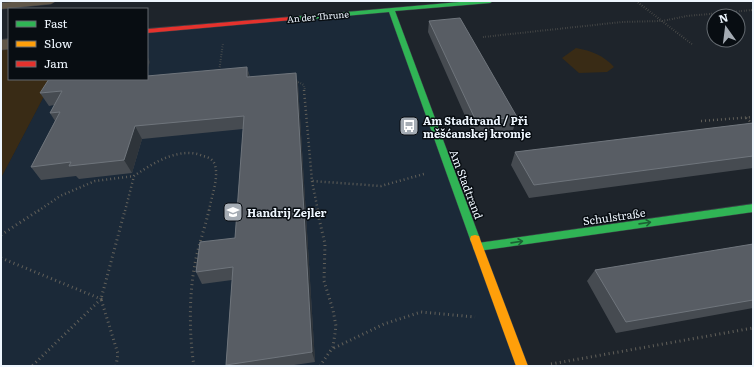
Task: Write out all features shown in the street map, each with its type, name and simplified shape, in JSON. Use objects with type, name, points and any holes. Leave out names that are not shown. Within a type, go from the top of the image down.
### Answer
[{"type":"street","name":"An der Thrune","points":[[148,31],[490,1]]},
{"type":"street","name":"Am Stadtrand","points":[[391,10],[522,366]]},
{"type":"street","name":"Schulstraße","points":[[478,247],[753,208]]},
{"type":"lane","points":[[1,6],[51,1]]},
{"type":"path","points":[[636,1],[693,45]]},
{"type":"path","points":[[483,38],[622,22],[662,21],[687,16],[753,10]]},
{"type":"path","points":[[219,73],[226,24]]},
{"type":"path","points":[[295,81],[304,85],[314,198],[322,227],[325,246],[323,277],[326,292],[333,310],[336,327],[333,349]]},
{"type":"path","points":[[701,122],[753,117]]},
{"type":"path","points":[[746,118],[753,124]]},
{"type":"path","points":[[1,235],[60,196],[95,181],[134,176],[149,166],[180,154],[201,154],[214,161],[216,166],[215,176],[205,229],[195,263],[191,298],[194,366]]},
{"type":"path","points":[[312,181],[381,186],[431,172],[449,170]]},
{"type":"path","points":[[32,366],[101,299],[134,176]]},
{"type":"path","points":[[1,258],[101,299]]},
{"type":"path","points":[[101,299],[118,354],[116,366]]},
{"type":"path","points":[[320,366],[333,349],[384,324],[421,312],[468,317],[502,313]]},
{"type":"path","points":[[550,365],[753,328]]},
{"type":"shaded area","name":"Handrij Zejler","points":[[391,10],[521,366],[1,366],[1,178],[52,80],[148,80],[148,32]]},
{"type":"shaded area","points":[[8,44],[8,80],[52,80],[1,178],[1,45]]},
{"type":"shaded area","points":[[576,48],[597,54],[606,59],[614,67],[607,72],[579,73],[562,58]]},
{"type":"building","points":[[460,18],[517,117],[476,121],[429,21]]},
{"type":"building","points":[[247,67],[247,77],[296,73],[312,352],[226,365],[233,267],[196,272],[200,242],[235,238],[244,116],[135,126],[124,160],[69,166],[71,162],[31,167],[60,112],[50,113],[62,91],[40,93],[48,80],[148,80],[148,76]]},
{"type":"building","points":[[753,123],[753,156],[534,185],[515,152]]},
{"type":"building","points":[[753,244],[753,300],[626,322],[595,270]]},
{"type":"traffic: fast","points":[[290,19],[490,1]]},
{"type":"traffic: fast","points":[[391,9],[475,239]]},
{"type":"traffic: fast","points":[[478,247],[753,208]]},
{"type":"traffic: slow","points":[[475,239],[522,366]]},
{"type":"traffic: jam","points":[[148,31],[290,19]]},
{"type":"place","name":"Am Stadtrand / Při měšćanskej kromje","points":[[409,126]]},
{"type":"place","name":"Handrij Zejler","points":[[233,212]]}]
